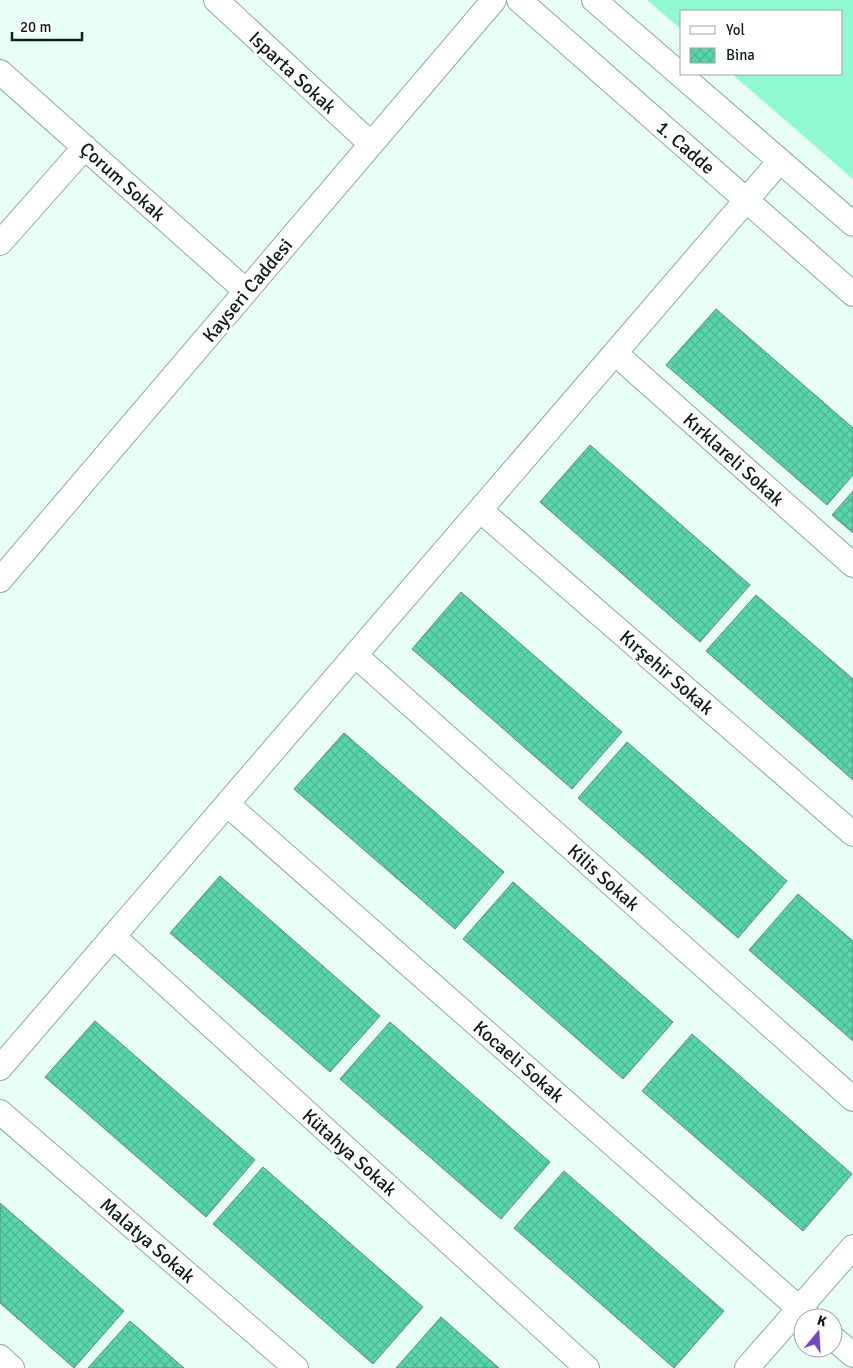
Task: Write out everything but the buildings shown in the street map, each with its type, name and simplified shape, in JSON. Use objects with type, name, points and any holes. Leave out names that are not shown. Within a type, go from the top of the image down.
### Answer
[{"type":"street","name":"Isparta Sokak","points":[[216,0],[371,144]]},
{"type":"street","name":"Kayseri Caddesi","points":[[0,580],[494,0]]},
{"type":"street","name":"1. Cadde","points":[[519,0],[853,294]]},
{"type":"street","points":[[594,0],[680,74]]},
{"type":"street","name":"Çorum Sokak","points":[[0,72],[246,291]]},
{"type":"street","points":[[681,75],[853,224]]},
{"type":"street","points":[[0,243],[84,147]]},
{"type":"street","points":[[0,1068],[780,161]]},
{"type":"street","name":"Kırklareli Sokak","points":[[615,352],[853,565]]},
{"type":"street","name":"Kırşehir Sokak","points":[[480,510],[853,834]]},
{"type":"street","name":"Kilis Sokak","points":[[355,655],[853,1098]]},
{"type":"street","name":"Kocaeli Sokak","points":[[227,804],[799,1308]]},
{"type":"street","name":"Kütahya Sokak","points":[[113,936],[587,1368]]},
{"type":"street","name":"Malatya Sokak","points":[[0,1112],[296,1368]]},
{"type":"street","points":[[809,1308],[853,1247]]},
{"type":"street","points":[[747,1368],[793,1324]]},
{"type":"street","points":[[843,1346],[853,1355]]},
{"type":"street","points":[[0,1358],[12,1368]]},
{"type":"green space","points":[[647,0],[853,0],[853,179],[733,75],[843,75],[843,10],[680,10],[680,28]]}]
